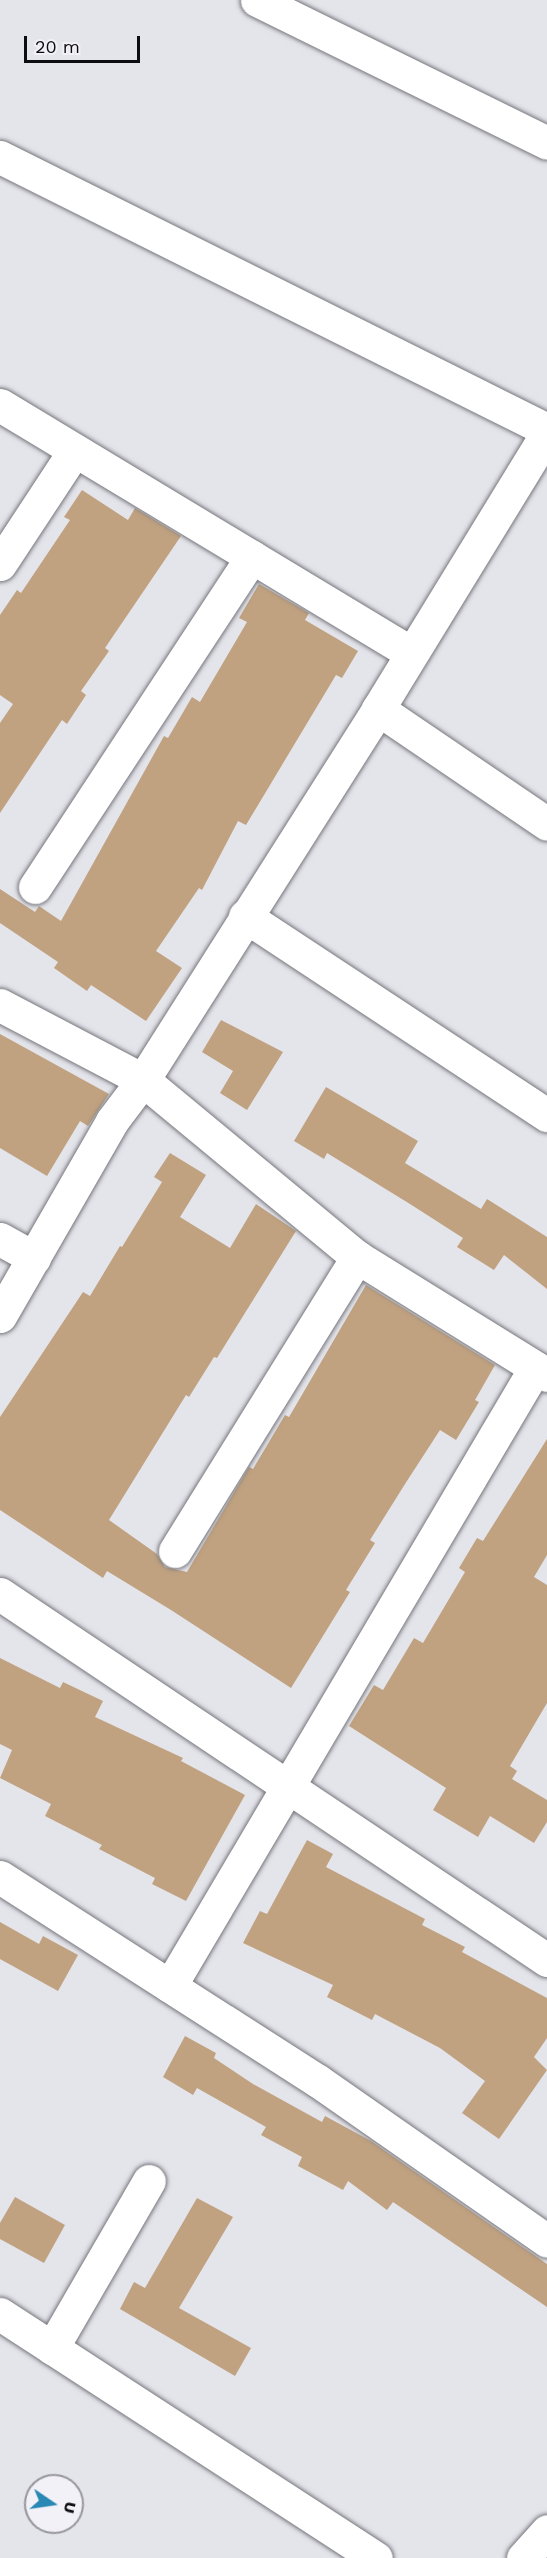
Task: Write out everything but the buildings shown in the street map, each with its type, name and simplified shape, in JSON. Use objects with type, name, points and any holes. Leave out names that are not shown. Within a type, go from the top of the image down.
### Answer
[{"type":"street","points":[[257,0],[547,143]]},
{"type":"street","points":[[0,157],[547,431],[409,652],[378,709],[143,1080],[112,1121],[0,1316]]},
{"type":"street","points":[[0,405],[409,652]]},
{"type":"street","points":[[0,564],[75,450]]},
{"type":"street","points":[[35,886],[252,557]]},
{"type":"street","points":[[378,709],[547,824]]},
{"type":"street","points":[[245,916],[547,1115]]},
{"type":"street","points":[[0,1005],[143,1080],[357,1257],[541,1372],[286,1785],[170,1986]]},
{"type":"street","points":[[0,1239],[34,1258]]},
{"type":"street","points":[[176,1551],[357,1257]]},
{"type":"street","points":[[0,1594],[547,1960]]},
{"type":"street","points":[[0,1877],[318,2081],[547,2241]]},
{"type":"street","points":[[52,2348],[149,2181]]},
{"type":"street","points":[[0,2314],[376,2558]]},
{"type":"street","points":[[523,2558],[547,2531]]}]
